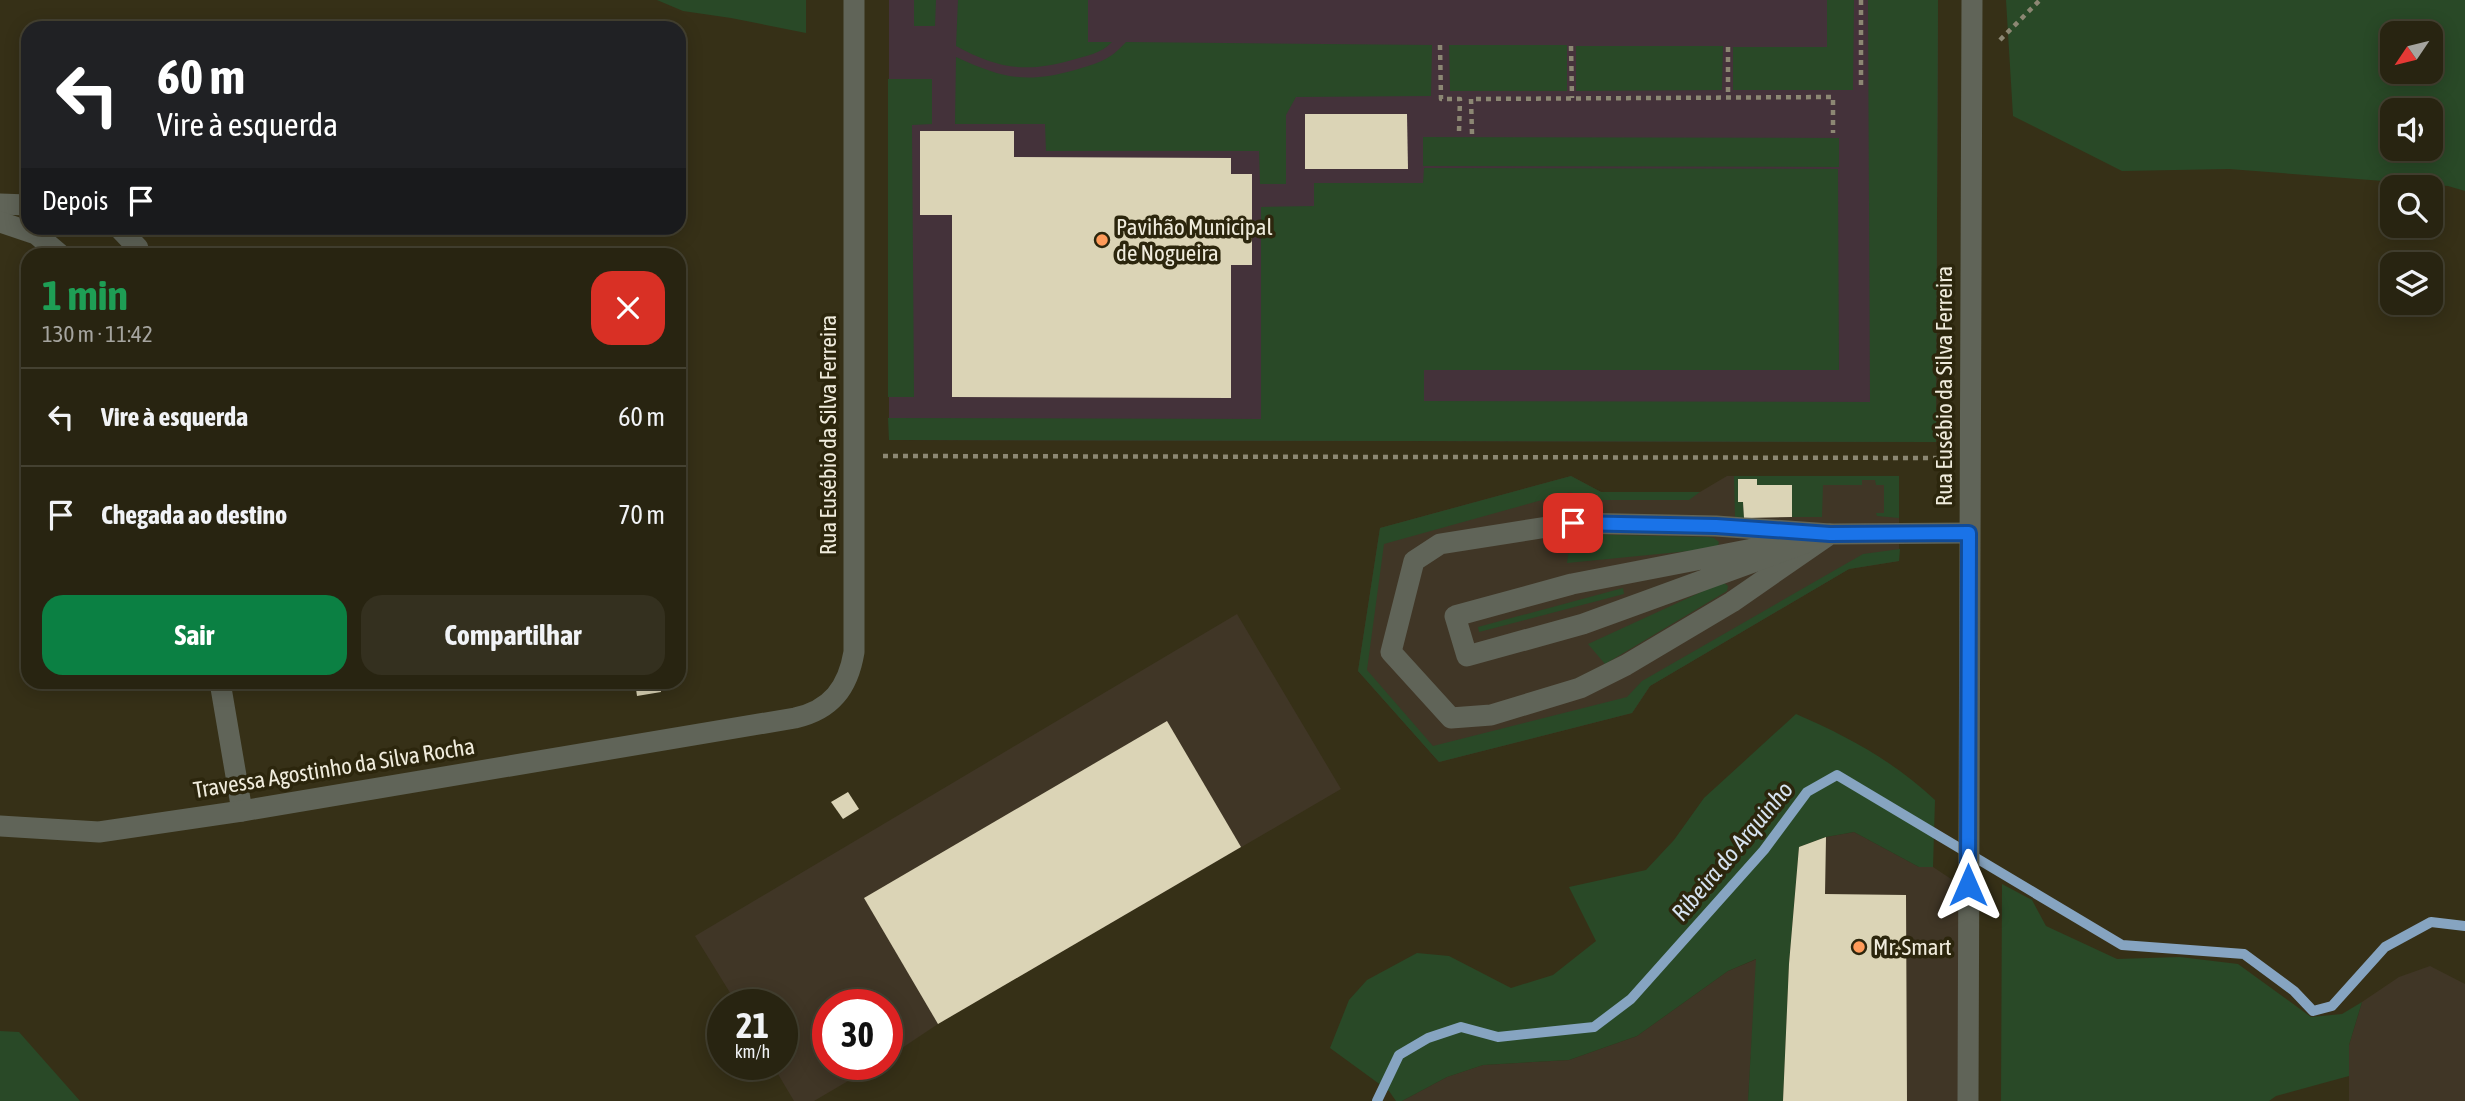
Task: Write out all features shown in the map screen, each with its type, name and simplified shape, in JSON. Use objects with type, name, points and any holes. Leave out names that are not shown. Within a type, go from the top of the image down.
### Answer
[{"type":"street","name":"Rua Eusébio da Silva Ferreira","points":[[675,736],[809,715],[834,698],[849,674],[854,652],[854,0]]},
{"type":"street","name":"Rua Eusébio da Silva Ferreira","points":[[1969,1101],[1972,0]]},
{"type":"street","points":[[0,204],[21,205]]},
{"type":"street","points":[[0,222],[21,229]]},
{"type":"street","points":[[37,235],[53,248]]},
{"type":"street","points":[[126,235],[138,248]]},
{"type":"street","points":[[1830,534],[1732,602],[1626,665],[1580,688],[1491,715],[1451,718],[1391,652],[1414,561],[1440,544],[1573,523],[1716,526],[1830,534],[1969,533]]},
{"type":"street","points":[[1830,534],[1583,624],[1466,656],[1455,616],[1572,584],[1830,534]]},
{"type":"street","points":[[221,689],[242,811]]},
{"type":"street","name":"Travessa Agostinho da Silva Rocha","points":[[0,826],[99,832],[242,811],[675,736]]},
{"type":"path","points":[[1861,0],[1861,89]]},
{"type":"path","points":[[1972,54],[1998,42],[2040,0]]},
{"type":"path","points":[[1440,45],[1441,99],[1460,99],[1459,132]]},
{"type":"path","points":[[1571,46],[1572,98]]},
{"type":"path","points":[[1728,47],[1728,97]]},
{"type":"path","points":[[1472,134],[1471,99],[1728,97],[1833,97],[1833,133]]},
{"type":"path","points":[[854,456],[1970,458]]},
{"type":"shaded area","points":[[889,0],[1938,0],[1936,442],[889,440]]},
{"type":"shaded area","points":[[1571,476],[1601,492],[1700,492],[1727,476],[1899,476],[1899,561],[1849,569],[1650,686],[1632,713],[1439,762],[1358,671],[1380,528]]},
{"type":"shaded area","points":[[1237,614],[1341,789],[938,1024],[903,1047],[903,989],[812,989],[812,1080],[850,1080],[814,1101],[794,1101],[782,1080],[798,1080],[798,989],[728,989],[695,936]]},
{"type":"shaded area","points":[[1854,832],[1919,867],[1933,867],[1963,887],[1963,1101],[1783,1101],[1789,964],[1799,847],[1826,837]]},
{"type":"shaded area","points":[[1757,959],[1748,1101],[1402,1101],[1447,1077],[1483,1065],[1569,1060],[1637,1036],[1728,971]]},
{"type":"shaded area","points":[[2430,966],[2465,984],[2465,1101],[2349,1101],[2349,1045],[2362,1002],[2399,977]]},
{"type":"green space","points":[[657,0],[806,0],[806,33],[683,11]]},
{"type":"green space","points":[[914,0],[936,0],[935,26],[914,26]]},
{"type":"green space","points":[[958,0],[1088,0],[1088,42],[1112,42],[1093,54],[1056,64],[1026,67],[999,64],[956,46]]},
{"type":"green space","points":[[1827,0],[1854,0],[1853,90],[1733,90],[1733,47],[1827,47]]},
{"type":"green space","points":[[1868,0],[1938,0],[1936,442],[889,440],[888,418],[1261,419],[1261,207],[1314,206],[1314,183],[1423,183],[1424,168],[1838,169],[1839,370],[1424,370],[1424,401],[1870,402]]},
{"type":"green space","points":[[2006,0],[2465,0],[2465,191],[2443,186],[2443,175],[2380,175],[2380,181],[2229,169],[2122,171],[2013,116]]},
{"type":"green space","points":[[1126,42],[1432,45],[1431,96],[1296,97],[1286,115],[1286,184],[1260,184],[1259,151],[1046,151],[1045,124],[955,124],[956,57],[1001,74],[1042,77],[1097,63]]},
{"type":"green space","points":[[1449,45],[1567,45],[1567,91],[1450,91]]},
{"type":"green space","points":[[1576,46],[1723,46],[1722,90],[1576,91]]},
{"type":"green space","points":[[888,79],[932,79],[932,124],[912,125],[914,397],[888,397]]},
{"type":"green space","points":[[1423,137],[1839,138],[1839,167],[1423,166]]},
{"type":"green space","points":[[1571,476],[1601,492],[1700,492],[1689,500],[1580,500],[1571,492],[1384,544],[1367,670],[1433,746],[1627,697],[1642,681],[1863,554],[1900,549],[1899,561],[1849,569],[1650,686],[1632,713],[1439,762],[1358,671],[1380,528]]},
{"type":"green space","points":[[1734,476],[1899,476],[1899,518],[1877,516],[1876,513],[1884,513],[1884,485],[1876,485],[1875,480],[1862,480],[1862,485],[1823,485],[1822,517],[1792,517],[1791,485],[1757,485],[1757,479],[1738,479],[1738,502],[1743,502],[1744,518],[1735,518]]},
{"type":"green space","points":[[1571,534],[1708,537],[1719,542],[1718,546],[1710,549],[1567,563]]},
{"type":"green space","points":[[1723,582],[1728,586],[1727,591],[1605,664],[1588,644]]},
{"type":"green space","points":[[1623,588],[1624,594],[1479,632],[1478,627]]},
{"type":"green space","points":[[1796,714],[1870,751],[1920,786],[1935,800],[1933,867],[1919,867],[1854,832],[1826,837],[1799,847],[1789,964],[1783,1101],[1748,1101],[1756,959],[1728,971],[1637,1036],[1569,1060],[1483,1065],[1447,1077],[1402,1101],[1396,1101],[1389,1091],[1330,1048],[1349,1000],[1367,980],[1417,953],[1449,956],[1511,988],[1553,975],[1596,941],[1569,887],[1646,870],[1674,840],[1704,798]]},
{"type":"green space","points":[[2002,884],[2032,900],[2046,926],[2117,959],[2180,957],[2238,964],[2311,1017],[2342,1014],[2362,1002],[2349,1045],[2349,1076],[2276,1096],[2269,1101],[2001,1101]]},
{"type":"green space","points":[[0,1031],[19,1032],[80,1101],[0,1101]]},
{"type":"building","points":[[1305,114],[1407,114],[1408,169],[1305,169]]},
{"type":"building","name":"Pavihão Municipal de Nogueira","points":[[920,131],[1014,131],[1014,157],[1231,158],[1231,174],[1252,174],[1252,265],[1231,265],[1231,398],[952,397],[952,215],[920,215]]},
{"type":"building","points":[[1738,479],[1757,479],[1757,485],[1792,485],[1792,517],[1744,518],[1743,502],[1738,502]]},
{"type":"building","points":[[636,689],[661,689],[661,692],[637,696]]},
{"type":"building","points":[[1167,721],[1241,847],[938,1024],[864,898]]},
{"type":"building","points":[[848,792],[859,809],[843,819],[831,802]]},
{"type":"building","points":[[1826,837],[1825,894],[1906,895],[1907,1101],[1783,1101],[1789,964],[1799,847]]},
{"type":"waterway","name":"Ribeira do Arquinho","points":[[1377,1101],[1399,1055],[1428,1038],[1461,1027],[1498,1037],[1594,1027],[1631,999],[1764,850],[1807,792],[1837,775],[2122,945],[2244,954],[2294,991],[2313,1011],[2332,1006],[2385,947],[2431,922],[2465,926]]},
{"type":"place","name":"Pavihão Municipal de Nogueira","points":[[1102,240]]},
{"type":"place","name":"Mr. Smart","points":[[1859,947]]},
{"type":"route","points":[[1573,523],[1716,526],[1830,534],[1969,533],[1968,885]]}]
